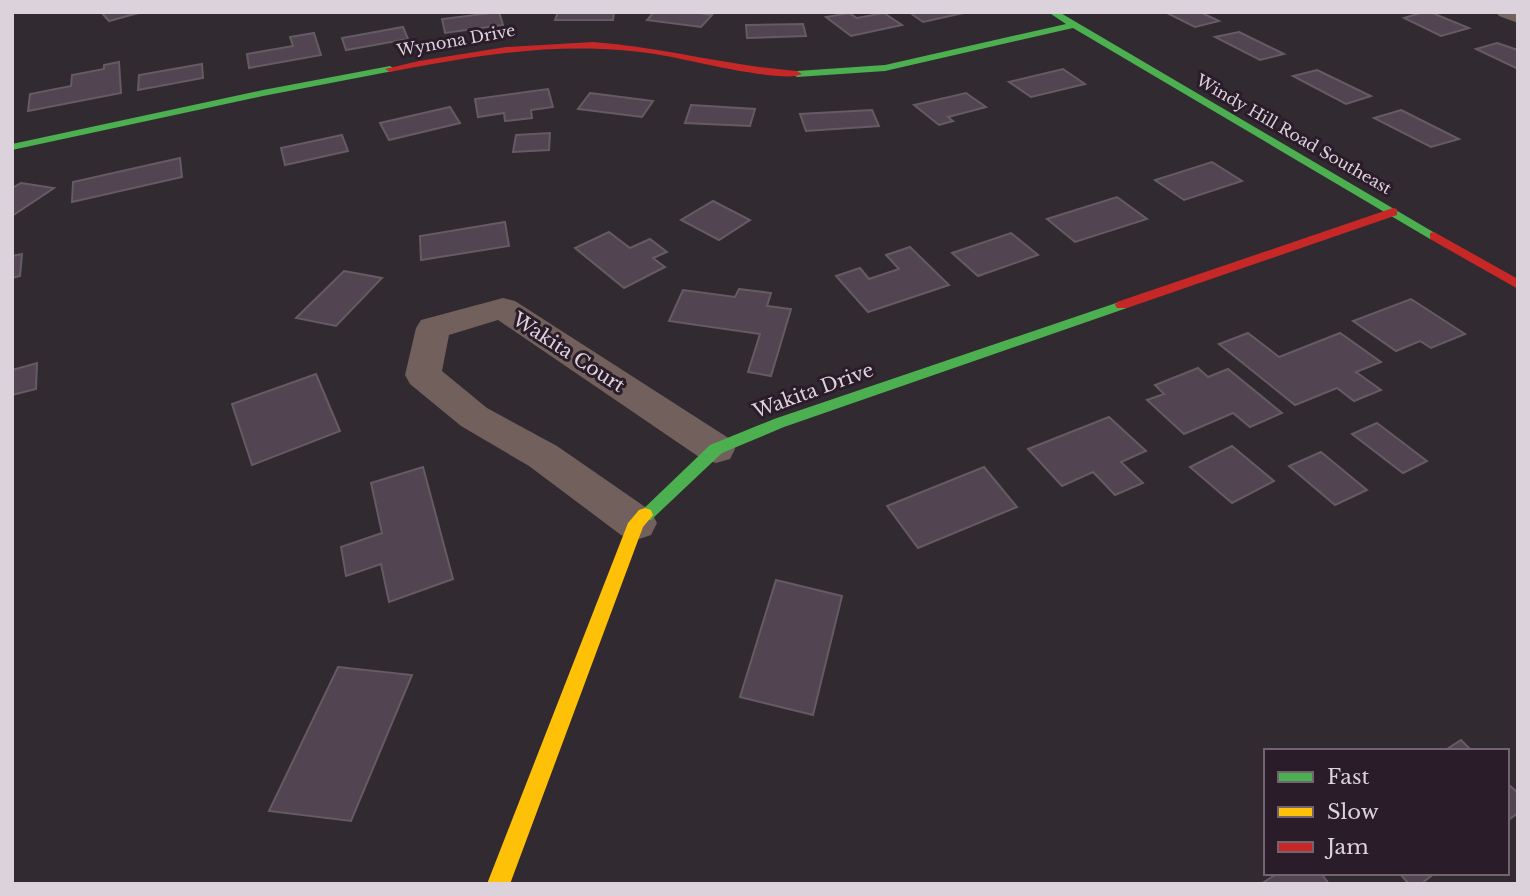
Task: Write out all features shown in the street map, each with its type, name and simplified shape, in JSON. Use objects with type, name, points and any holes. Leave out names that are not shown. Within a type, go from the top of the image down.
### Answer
[{"type":"street","name":"Windy Hill Road Southeast","points":[[1052,12],[1518,285]]},
{"type":"street","points":[[1506,12],[1518,17]]},
{"type":"street","name":"Wynona Drive","points":[[12,147],[263,93],[501,48],[561,44],[625,47],[747,71],[796,74],[885,68],[1073,25]]},
{"type":"street","name":"Wakita Drive","points":[[498,884],[636,523],[716,449],[779,423],[1393,212]]},
{"type":"street","name":"Wakita Court","points":[[636,523],[543,456],[474,417],[423,375],[433,328],[503,308],[716,449]]},
{"type":"building","points":[[101,12],[142,12],[109,21]]},
{"type":"building","points":[[499,12],[503,25],[445,33],[442,19]]},
{"type":"building","points":[[558,12],[614,12],[613,20],[555,20]]},
{"type":"building","points":[[654,12],[712,15],[701,27],[647,20]]},
{"type":"building","points":[[909,12],[968,12],[923,22]]},
{"type":"building","points":[[1165,12],[1200,12],[1219,21],[1195,27]]},
{"type":"building","points":[[1424,12],[1469,28],[1441,36],[1404,18]]},
{"type":"building","points":[[849,13],[857,18],[884,13],[902,25],[851,36],[826,17]]},
{"type":"building","points":[[803,24],[806,36],[747,38],[746,25]]},
{"type":"building","points":[[403,27],[408,39],[346,50],[342,38]]},
{"type":"building","points":[[1239,32],[1284,54],[1260,60],[1215,37]]},
{"type":"building","points":[[314,33],[321,55],[249,68],[247,54],[293,46],[290,37]]},
{"type":"building","points":[[1497,43],[1518,50],[1518,69],[1476,49]]},
{"type":"building","points":[[119,62],[121,93],[28,111],[30,94],[71,86],[72,75],[104,69],[104,65]]},
{"type":"building","points":[[202,64],[203,78],[138,90],[139,75]]},
{"type":"building","points":[[1063,69],[1085,84],[1031,97],[1009,82]]},
{"type":"building","points":[[1317,70],[1371,96],[1346,104],[1293,76]]},
{"type":"building","points":[[548,89],[553,107],[531,110],[532,118],[505,121],[504,113],[478,117],[475,99]]},
{"type":"building","points":[[590,93],[653,101],[642,117],[578,109]]},
{"type":"building","points":[[966,93],[986,107],[948,117],[953,121],[939,125],[914,105]]},
{"type":"building","points":[[691,105],[755,109],[750,126],[685,123]]},
{"type":"building","points":[[450,107],[460,123],[389,140],[380,123]]},
{"type":"building","points":[[872,110],[879,126],[806,131],[800,114]]},
{"type":"building","points":[[1401,110],[1459,139],[1431,147],[1374,118]]},
{"type":"building","points":[[550,133],[549,150],[513,152],[516,135]]},
{"type":"building","points":[[342,135],[348,151],[285,165],[281,148]]},
{"type":"building","points":[[180,158],[182,177],[72,202],[73,182]]},
{"type":"building","points":[[1212,162],[1242,181],[1184,200],[1155,180]]},
{"type":"building","points":[[21,183],[54,188],[12,216],[12,188]]},
{"type":"building","points":[[1117,197],[1147,219],[1075,242],[1047,219]]},
{"type":"building","points":[[713,201],[750,220],[719,240],[681,220]]},
{"type":"building","points":[[505,222],[509,246],[421,260],[420,236]]},
{"type":"building","points":[[609,232],[630,248],[650,239],[667,252],[653,258],[665,267],[624,288],[575,248]]},
{"type":"building","points":[[1011,233],[1038,255],[978,276],[952,253]]},
{"type":"building","points":[[910,247],[949,285],[868,312],[836,276],[860,268],[869,279],[899,269],[886,255]]},
{"type":"building","points":[[22,254],[20,276],[12,278],[12,256]]},
{"type":"building","points":[[344,271],[382,278],[336,326],[296,318]]},
{"type":"building","points":[[739,289],[771,293],[767,306],[791,309],[771,376],[748,372],[760,334],[669,321],[683,290],[735,297]]},
{"type":"building","points":[[1411,299],[1465,334],[1431,348],[1420,341],[1396,351],[1353,321]]},
{"type":"building","points":[[1248,333],[1279,357],[1340,333],[1381,362],[1356,372],[1381,390],[1354,401],[1337,388],[1295,405],[1219,344]]},
{"type":"building","points":[[37,363],[36,389],[12,395],[12,370]]},
{"type":"building","points":[[1198,368],[1208,377],[1228,369],[1282,413],[1250,427],[1233,413],[1184,434],[1147,400],[1164,394],[1155,385]]},
{"type":"building","points":[[316,374],[340,431],[252,465],[232,404]]},
{"type":"building","points":[[1109,417],[1146,451],[1121,462],[1143,483],[1115,495],[1093,472],[1062,486],[1028,449]]},
{"type":"building","points":[[1377,423],[1427,461],[1403,473],[1352,434]]},
{"type":"building","points":[[1232,446],[1274,481],[1232,503],[1190,467]]},
{"type":"building","points":[[1321,452],[1367,490],[1335,505],[1289,466]]},
{"type":"building","points":[[423,467],[453,579],[389,602],[381,564],[346,576],[341,547],[382,533],[371,483]]},
{"type":"building","points":[[984,467],[1017,507],[918,548],[887,506]]},
{"type":"building","points":[[776,580],[842,596],[813,715],[740,697]]},
{"type":"building","points":[[338,667],[412,675],[351,821],[269,811]]},
{"type":"building","points":[[1461,740],[1470,749],[1447,749]]},
{"type":"building","points":[[1509,785],[1518,793],[1518,813],[1509,820]]},
{"type":"building","points":[[1275,875],[1322,875],[1329,884],[1261,884]]},
{"type":"building","points":[[1401,875],[1432,875],[1421,884],[1409,884]]},
{"type":"traffic: fast","points":[[1052,12],[1434,236]]},
{"type":"traffic: fast","points":[[797,74],[885,68],[1073,25]]},
{"type":"traffic: fast","points":[[12,147],[263,93],[390,69]]},
{"type":"traffic: fast","points":[[645,515],[716,449],[779,423],[1122,305]]},
{"type":"traffic: slow","points":[[498,884],[636,523],[645,515]]},
{"type":"traffic: jam","points":[[390,69],[506,49],[593,45],[645,50],[752,70],[797,74]]},
{"type":"traffic: jam","points":[[1122,305],[1393,212]]},
{"type":"traffic: jam","points":[[1434,236],[1518,285]]}]
